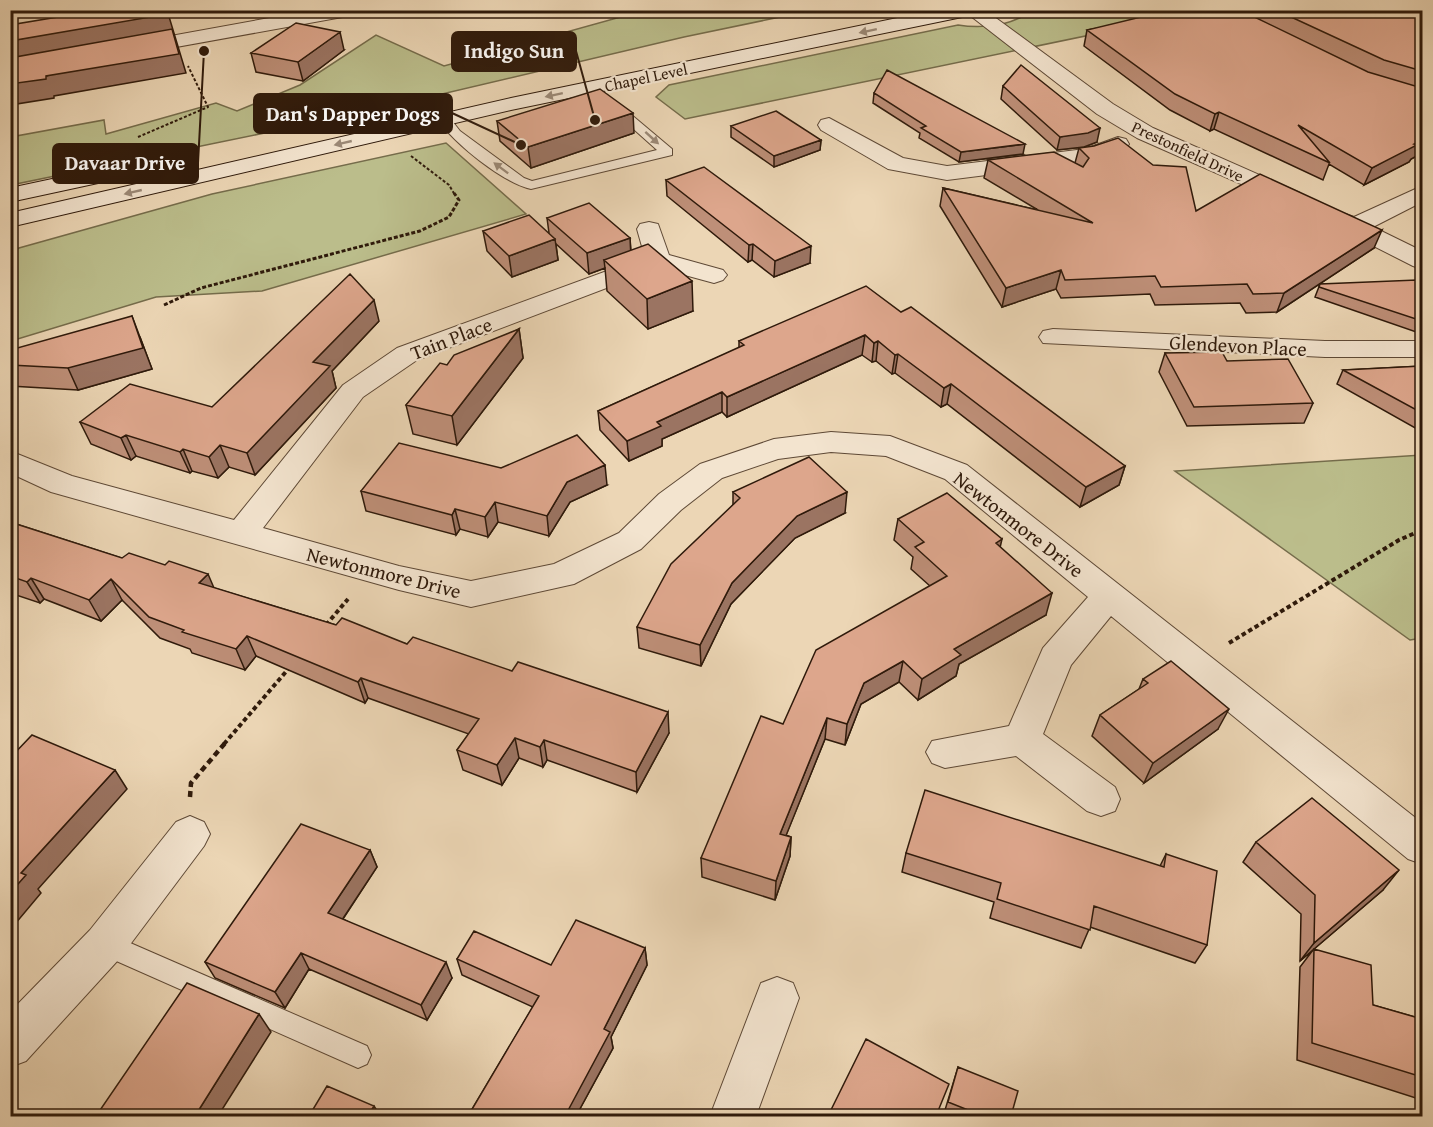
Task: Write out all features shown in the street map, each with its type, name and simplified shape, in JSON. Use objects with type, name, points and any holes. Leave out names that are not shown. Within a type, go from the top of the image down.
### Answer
[{"type":"street","points":[[117,52],[348,10]]},
{"type":"street","name":"Chapel Level","points":[[322,127],[862,10]]},
{"type":"street","name":"Chapel Level","points":[[10,220],[444,120],[967,10]]},
{"type":"street","name":"Prestonfield Drive","points":[[972,10],[1105,109],[1145,133],[1355,226],[1422,261]]},
{"type":"street","points":[[829,125],[896,164],[947,173],[1089,155],[1145,133]]},
{"type":"street","points":[[10,195],[158,163]]},
{"type":"street","points":[[1355,226],[1422,193]]},
{"type":"street","points":[[649,229],[658,260],[714,275]]},
{"type":"street","name":"Tain Place","points":[[241,534],[353,391],[407,354],[658,260]]},
{"type":"street","name":"Glendevon Place","points":[[1053,337],[1325,349],[1422,349]]},
{"type":"street","name":"Newtonmore Drive","points":[[10,461],[62,484],[372,571],[471,594],[562,575],[630,541],[670,502],[711,471],[774,449],[831,442],[890,446],[956,472],[1422,846]]},
{"type":"street","points":[[1022,739],[1056,657],[1109,595]]},
{"type":"street","points":[[945,752],[1022,739],[1101,799]]},
{"type":"street","points":[[10,1045],[105,944],[189,834]]},
{"type":"street","points":[[733,1116],[777,998]]},
{"type":"lane","points":[[444,120],[455,134],[519,181],[531,185],[667,152],[608,99],[590,88]]},
{"type":"lane","points":[[105,944],[358,1055]]},
{"type":"path","points":[[164,305],[201,288],[420,231],[449,217],[459,200],[449,186],[411,158],[410,151]]},
{"type":"path","points":[[1194,663],[1399,540],[1422,531]]},
{"type":"path","points":[[319,633],[372,571]]},
{"type":"path","points":[[189,834],[190,783],[297,659]]},
{"type":"green space","points":[[642,11],[809,11],[684,37],[357,114],[11,185],[11,137],[104,120],[106,134],[216,103],[237,111],[300,85],[376,35],[444,66]]},
{"type":"green space","points":[[1040,11],[1206,11],[685,119],[656,97],[669,85],[958,25],[980,27],[1003,24]]},
{"type":"green space","points":[[446,143],[526,214],[262,291],[156,297],[11,341],[11,253],[19,248],[212,194]]},
{"type":"green space","points":[[1422,455],[1422,638],[1410,640],[1175,471]]},
{"type":"building","points":[[100,10],[167,10],[168,14],[10,41],[10,25]]},
{"type":"building","points":[[1170,10],[1179,10],[1184,14],[1197,10],[1218,12],[1240,10],[1368,72],[1422,88],[1422,140],[1414,144],[1417,145],[1372,168],[1298,125],[1330,163],[1219,112],[1215,114],[1175,94],[1087,30]]},
{"type":"building","points":[[1276,10],[1422,10],[1422,71],[1384,60]]},
{"type":"building","points":[[296,23],[340,32],[298,62],[251,53]]},
{"type":"building","points":[[172,29],[179,54],[10,84],[10,58]]},
{"type":"building","points":[[1021,65],[1100,128],[1088,133],[1060,137],[1003,86]]},
{"type":"building","points":[[887,70],[1025,144],[961,152],[921,128],[926,126],[874,93]]},
{"type":"building","points":[[600,89],[633,113],[528,147],[497,121]]},
{"type":"building","points":[[776,111],[821,140],[774,156],[731,126]]},
{"type":"building","points":[[1118,138],[1153,165],[1186,167],[1196,211],[1260,174],[1382,230],[1284,293],[1253,294],[1247,284],[1161,287],[1155,276],[1065,280],[1061,270],[1006,288],[943,188],[1093,223],[988,160],[1054,152],[1083,167],[1089,158],[1079,148]]},
{"type":"building","points":[[704,167],[811,246],[775,261],[753,244],[749,245],[666,180]]},
{"type":"building","points":[[589,203],[630,238],[587,253],[547,218]]},
{"type":"building","points":[[529,215],[555,239],[509,256],[483,231]]},
{"type":"building","points":[[648,244],[692,281],[647,299],[604,260]]},
{"type":"building","points":[[350,274],[374,300],[313,362],[330,366],[247,453],[220,445],[209,457],[183,449],[180,452],[126,435],[121,438],[80,422],[130,384],[212,407]]},
{"type":"building","points":[[1417,280],[1422,286],[1422,321],[1319,287],[1320,284]]},
{"type":"building","points":[[866,286],[901,312],[911,307],[1125,466],[1086,487],[951,384],[944,388],[898,354],[895,355],[878,341],[874,343],[865,335],[727,397],[722,392],[657,422],[661,426],[627,441],[598,411],[744,345],[739,341]]},
{"type":"building","points":[[132,316],[143,348],[68,368],[10,365],[10,350]]},
{"type":"building","points":[[519,329],[452,416],[406,405],[440,363],[447,365],[454,355]]},
{"type":"building","points":[[1222,352],[1227,361],[1288,359],[1313,403],[1194,407],[1165,353]]},
{"type":"building","points":[[1422,366],[1422,413],[1343,370]]},
{"type":"building","points":[[577,435],[605,465],[567,482],[547,516],[495,502],[485,517],[455,509],[452,515],[361,491],[399,443],[501,468]]},
{"type":"building","points":[[809,457],[847,492],[797,516],[732,583],[700,645],[637,627],[671,564],[740,498],[733,492]]},
{"type":"building","points":[[947,493],[1002,539],[996,543],[1052,593],[954,649],[961,655],[922,679],[903,661],[864,683],[847,724],[827,718],[780,834],[791,837],[776,881],[701,858],[761,716],[783,724],[816,650],[947,576],[915,547],[924,542],[898,519]]},
{"type":"building","points":[[10,522],[122,558],[129,553],[165,565],[169,561],[208,574],[199,583],[336,625],[342,618],[407,644],[413,637],[512,671],[518,662],[668,712],[636,772],[544,740],[540,747],[515,738],[497,765],[457,750],[479,719],[361,678],[358,682],[247,636],[236,649],[182,632],[184,630],[149,617],[111,579],[89,600],[31,578],[27,582],[10,576]]},
{"type":"building","points":[[1171,661],[1229,709],[1153,763],[1100,715],[1148,683],[1143,679]]},
{"type":"building","points":[[32,735],[115,770],[21,873],[26,875],[10,893],[10,758]]},
{"type":"building","points":[[925,790],[1164,867],[1166,854],[1217,871],[1207,945],[1094,906],[1090,930],[997,899],[1001,883],[906,853]]},
{"type":"building","points":[[1312,798],[1399,870],[1314,943],[1315,895],[1256,842]]},
{"type":"building","points":[[301,824],[370,850],[328,913],[446,962],[421,1005],[301,953],[275,992],[205,962]]},
{"type":"building","points":[[576,920],[645,948],[604,1029],[610,1032],[565,1116],[468,1116],[539,996],[457,959],[474,931],[551,965]]},
{"type":"building","points":[[1314,949],[1371,965],[1373,1005],[1422,1019],[1422,1077],[1312,1043]]},
{"type":"building","points":[[187,983],[259,1014],[195,1116],[96,1116]]},
{"type":"building","points":[[866,1039],[949,1084],[936,1116],[828,1116]]},
{"type":"building","points":[[958,1067],[1018,1091],[1011,1116],[983,1116],[948,1102]]},
{"type":"building","points":[[327,1086],[374,1106],[368,1116],[309,1116]]},
{"type":"place","name":"Davaar Drive","points":[[204,51]]},
{"type":"place","name":"Indigo Sun","points":[[595,120]]},
{"type":"place","name":"Dan's Dapper Dogs","points":[[521,145]]}]
